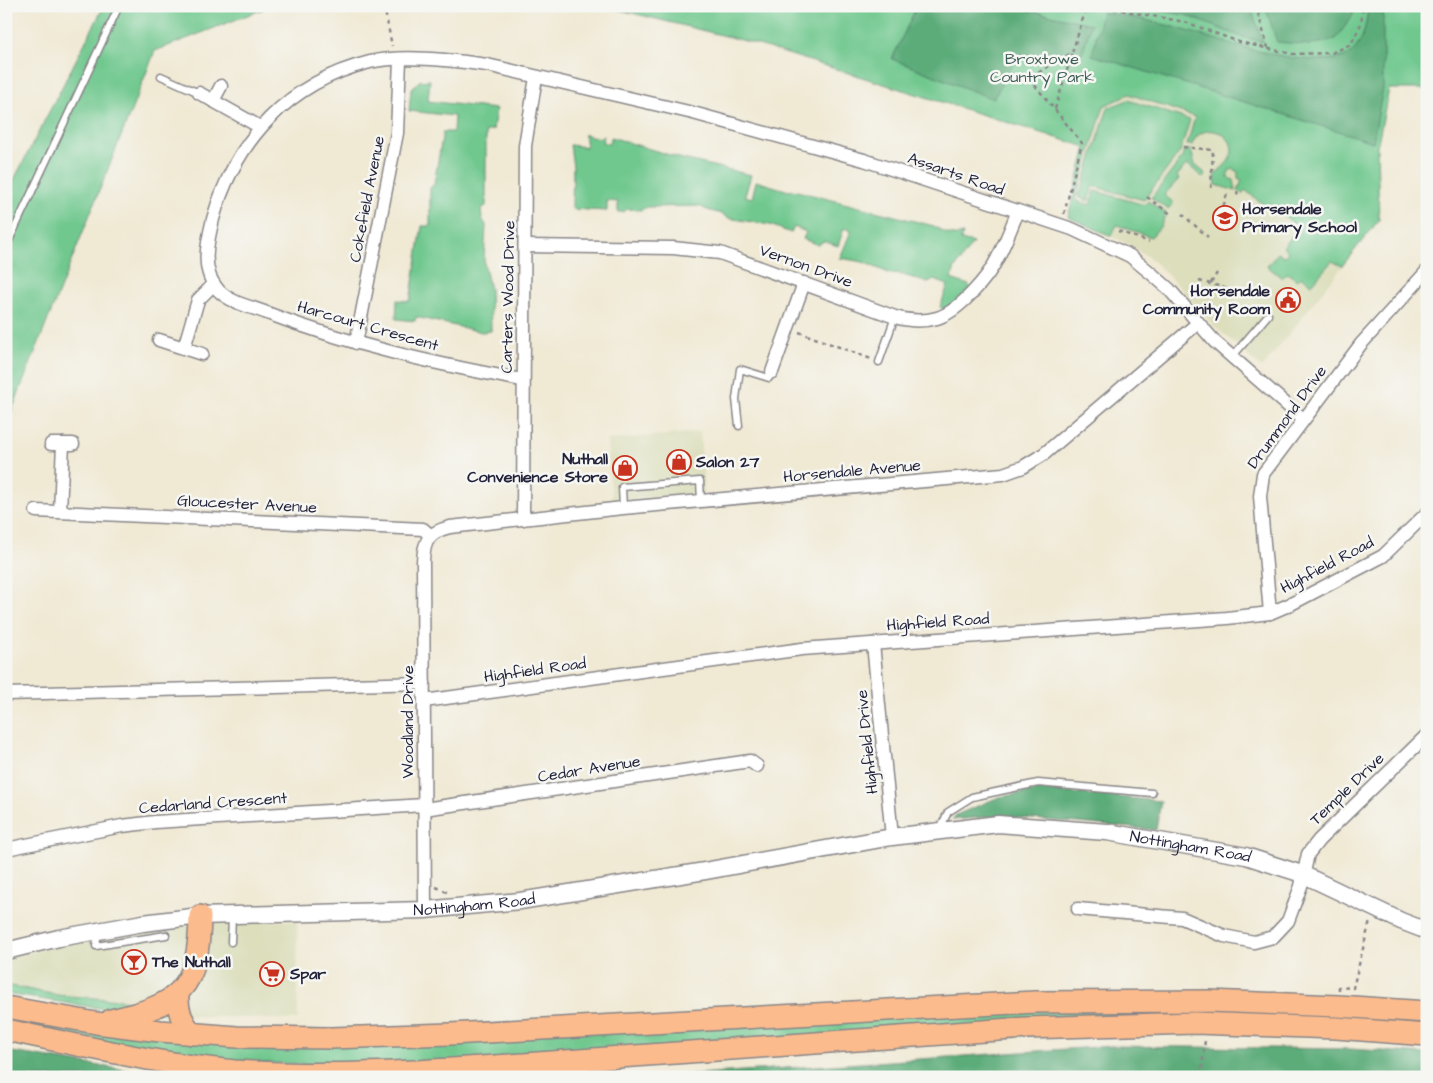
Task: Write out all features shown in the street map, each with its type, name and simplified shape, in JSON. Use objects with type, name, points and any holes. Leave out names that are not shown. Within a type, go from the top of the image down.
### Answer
[{"type":"highway","points":[[96,1023],[149,1010],[178,994],[195,966],[200,947],[200,916]]},
{"type":"highway","points":[[178,994],[179,1012],[193,1034]]},
{"type":"highway","points":[[6,1007],[96,1023],[193,1034],[237,1037],[331,1038],[450,1034],[1035,1002],[1209,1001],[1338,1006],[1427,1012]]},
{"type":"highway","points":[[6,1030],[169,1063],[297,1074],[360,1074],[452,1069],[1026,1028],[1195,1022],[1336,1028],[1427,1035]]},
{"type":"street","name":"Cokefield Avenue","points":[[356,343],[397,133],[397,60]]},
{"type":"street","points":[[184,348],[198,300],[214,284],[208,270],[206,256],[207,241],[215,214],[236,161],[260,127],[280,107],[301,92],[331,76],[371,62],[454,60],[487,65],[536,77]]},
{"type":"street","name":"Assarts Road","points":[[536,77],[693,113],[864,160],[1061,226],[1130,256],[1169,289],[1198,323],[1232,357],[1303,419]]},
{"type":"street","name":"Carters Wood Drive","points":[[523,519],[522,380],[525,334],[526,137],[536,77]]},
{"type":"street","points":[[213,102],[221,86]]},
{"type":"street","points":[[199,93],[260,127]]},
{"type":"street","name":"Vernon Drive","points":[[525,246],[673,248],[720,252],[895,317],[920,321],[937,318],[959,304],[978,286],[997,261],[1017,212]]},
{"type":"street","name":"Drummond Drive","points":[[1270,613],[1261,480],[1303,419],[1361,344],[1427,271]]},
{"type":"street","points":[[772,372],[804,283]]},
{"type":"street","name":"Harcourt Crescent","points":[[214,284],[221,292],[236,301],[356,343],[463,369],[522,380]]},
{"type":"street","name":"Horsendale Avenue","points":[[430,534],[450,526],[623,508],[1003,474],[1023,467],[1044,454],[1198,323]]},
{"type":"street","points":[[159,340],[202,354]]},
{"type":"street","points":[[60,511],[62,444]]},
{"type":"street","name":"Gloucester Avenue","points":[[36,511],[423,529],[430,534]]},
{"type":"street","name":"Highfield Road","points":[[424,701],[802,649],[1227,618],[1270,613],[1383,556],[1427,513]]},
{"type":"street","name":"Woodland Drive","points":[[424,910],[424,551],[426,540],[430,534]]},
{"type":"street","name":"Highfield Drive","points":[[874,644],[892,837]]},
{"type":"street","points":[[6,694],[424,683]]},
{"type":"street","name":"Temple Drive","points":[[1078,909],[1182,918],[1224,936],[1254,942],[1273,937],[1288,921],[1301,886],[1302,874],[1308,854],[1319,840],[1427,734]]},
{"type":"street","name":"Cedar Avenue","points":[[424,807],[750,761],[757,766]]},
{"type":"street","name":"Cedarland Crescent","points":[[6,849],[122,826],[155,822],[424,807]]},
{"type":"street","name":"Nottingham Road","points":[[6,951],[142,923],[200,916],[424,910],[520,901],[586,892],[892,837],[998,824],[1107,832],[1246,856],[1302,874],[1427,931]]},
{"type":"lane","points":[[6,247],[120,6]]},
{"type":"lane","points":[[161,76],[199,93]]},
{"type":"lane","points":[[1232,357],[1268,315]]},
{"type":"lane","points":[[879,362],[895,317]]},
{"type":"lane","points":[[739,426],[736,399],[740,369],[770,378],[772,372]]},
{"type":"lane","points":[[623,508],[622,487],[700,481],[701,501]]},
{"type":"lane","points":[[940,830],[948,812],[972,797],[1038,783],[1152,793]]},
{"type":"lane","points":[[231,942],[232,915]]},
{"type":"lane","points":[[98,931],[96,946],[166,935]]},
{"type":"path","points":[[384,6],[397,60]]},
{"type":"path","points":[[1055,110],[1087,6]]},
{"type":"path","points":[[1098,6],[1185,22],[1239,42],[1292,54],[1332,53],[1350,44],[1361,24],[1363,6]]},
{"type":"path","points":[[1256,6],[1268,48]]},
{"type":"path","points":[[1061,226],[1082,143],[1029,78],[1072,53]]},
{"type":"path","points":[[1183,146],[1213,150],[1211,188]]},
{"type":"path","points":[[1237,196],[1238,188]]},
{"type":"path","points":[[1214,218],[1222,211],[1228,194]]},
{"type":"path","points":[[1147,197],[1172,215]]},
{"type":"path","points":[[1182,214],[1208,237]]},
{"type":"path","points":[[1284,232],[1293,222]]},
{"type":"path","points":[[1118,231],[1149,242]]},
{"type":"path","points":[[1211,283],[1217,273]]},
{"type":"path","points":[[1199,281],[1211,283],[1244,296]]},
{"type":"path","points":[[788,328],[879,362]]},
{"type":"path","points":[[1338,1006],[1339,987],[1353,988],[1373,908]]},
{"type":"path","points":[[1201,1077],[1204,1043]]},
{"type":"shaded area","name":"Horsendale Primary School","points":[[1108,66],[1379,220],[1262,368],[1213,325],[1180,287],[1149,257],[1126,243],[1068,217]]},
{"type":"shaded area","points":[[700,432],[704,492],[612,501],[607,440]]},
{"type":"shaded area","points":[[297,921],[298,1020],[167,1015],[87,1008],[6,994],[6,957],[130,932],[206,922]]},
{"type":"green space","points":[[104,6],[271,6],[155,51],[6,425],[6,195]]},
{"type":"green space","name":"Broxtowe Country Park","points":[[604,6],[1427,6],[1427,89],[1389,89],[1377,147],[1379,220],[1342,266],[1332,261],[1312,284],[1301,277],[1297,280],[1287,273],[1282,278],[1267,266],[1278,253],[1284,257],[1288,252],[1283,247],[1296,232],[1293,229],[1296,226],[1270,203],[1266,207],[1245,190],[1242,194],[1238,191],[1242,180],[1238,178],[1238,172],[1233,169],[1228,172],[1228,178],[1234,180],[1236,191],[1216,185],[1215,175],[1230,158],[1232,150],[1230,142],[1219,132],[1211,131],[1204,132],[1197,137],[1192,145],[1187,145],[1195,117],[1129,94],[1104,106],[1075,200],[1090,205],[1095,191],[1145,205],[1148,201],[1166,213],[1161,226],[1151,237],[1117,225],[1111,236],[1068,217],[1086,147],[749,42]]},
{"type":"green space","points":[[914,6],[1010,6],[1091,24],[1082,54],[1018,56],[993,99],[892,59],[916,8]]},
{"type":"green space","points":[[1145,6],[1250,6],[1263,42],[1239,36],[1185,15],[1145,8]]},
{"type":"green space","points":[[1265,6],[1353,6],[1353,15],[1336,39],[1311,45],[1277,42]]},
{"type":"green space","points":[[1368,6],[1383,6],[1383,88],[1373,142],[1092,55],[1102,12],[1158,23],[1261,52],[1315,60],[1337,59],[1352,52],[1359,43],[1366,25]]},
{"type":"green space","points":[[430,80],[428,101],[496,109],[493,130],[486,131],[486,206],[481,209],[482,219],[486,225],[484,263],[490,289],[491,331],[482,332],[416,317],[415,321],[396,319],[397,300],[410,301],[422,226],[430,226],[430,188],[434,184],[443,132],[453,132],[454,116],[409,111],[411,89],[419,81]]},
{"type":"green space","points":[[1128,100],[1190,120],[1180,152],[1144,200],[1093,186],[1088,201],[1079,197],[1108,108]]},
{"type":"green space","points":[[584,134],[597,138],[604,136],[602,142],[609,144],[611,137],[679,158],[751,175],[745,196],[752,198],[756,181],[789,191],[793,190],[934,226],[952,235],[963,234],[961,240],[973,243],[955,268],[951,279],[969,285],[970,289],[946,311],[940,307],[948,285],[934,280],[927,282],[896,273],[891,274],[863,262],[840,258],[851,231],[844,228],[838,246],[824,241],[818,245],[803,239],[806,232],[794,227],[791,233],[770,225],[728,218],[700,206],[647,207],[641,210],[627,209],[624,212],[618,212],[618,202],[607,201],[607,211],[572,209],[573,167],[570,145],[586,147]]},
{"type":"green space","points":[[1184,150],[1191,150],[1195,165],[1204,172],[1205,176],[1203,178],[1187,164],[1177,176],[1179,179],[1164,195],[1174,203],[1168,209],[1151,198],[1182,158]]},
{"type":"green space","points":[[1041,790],[1161,801],[1156,830],[999,816],[952,820],[956,815],[999,797]]},
{"type":"green space","points":[[6,985],[57,995],[145,1002],[120,1011],[6,994]]},
{"type":"green space","points":[[1199,1007],[1427,1023],[1427,1028],[1311,1021],[391,1067],[206,1061],[6,1023],[6,1014],[137,1036]]},
{"type":"green space","points":[[1111,1046],[1351,1049],[1427,1054],[1427,1077],[655,1077]]},
{"type":"green space","points":[[6,1051],[164,1076],[164,1077],[6,1077]]},
{"type":"place","name":"Horsendale Primary School","points":[[1225,218]]},
{"type":"place","name":"Horsendale Community Room","points":[[1288,300]]},
{"type":"place","name":"Salon 27","points":[[679,462]]},
{"type":"place","name":"Nuthall Convenience Store","points":[[625,468]]},
{"type":"place","name":"The Nuthall","points":[[134,962]]},
{"type":"place","name":"Spar","points":[[272,974]]}]
